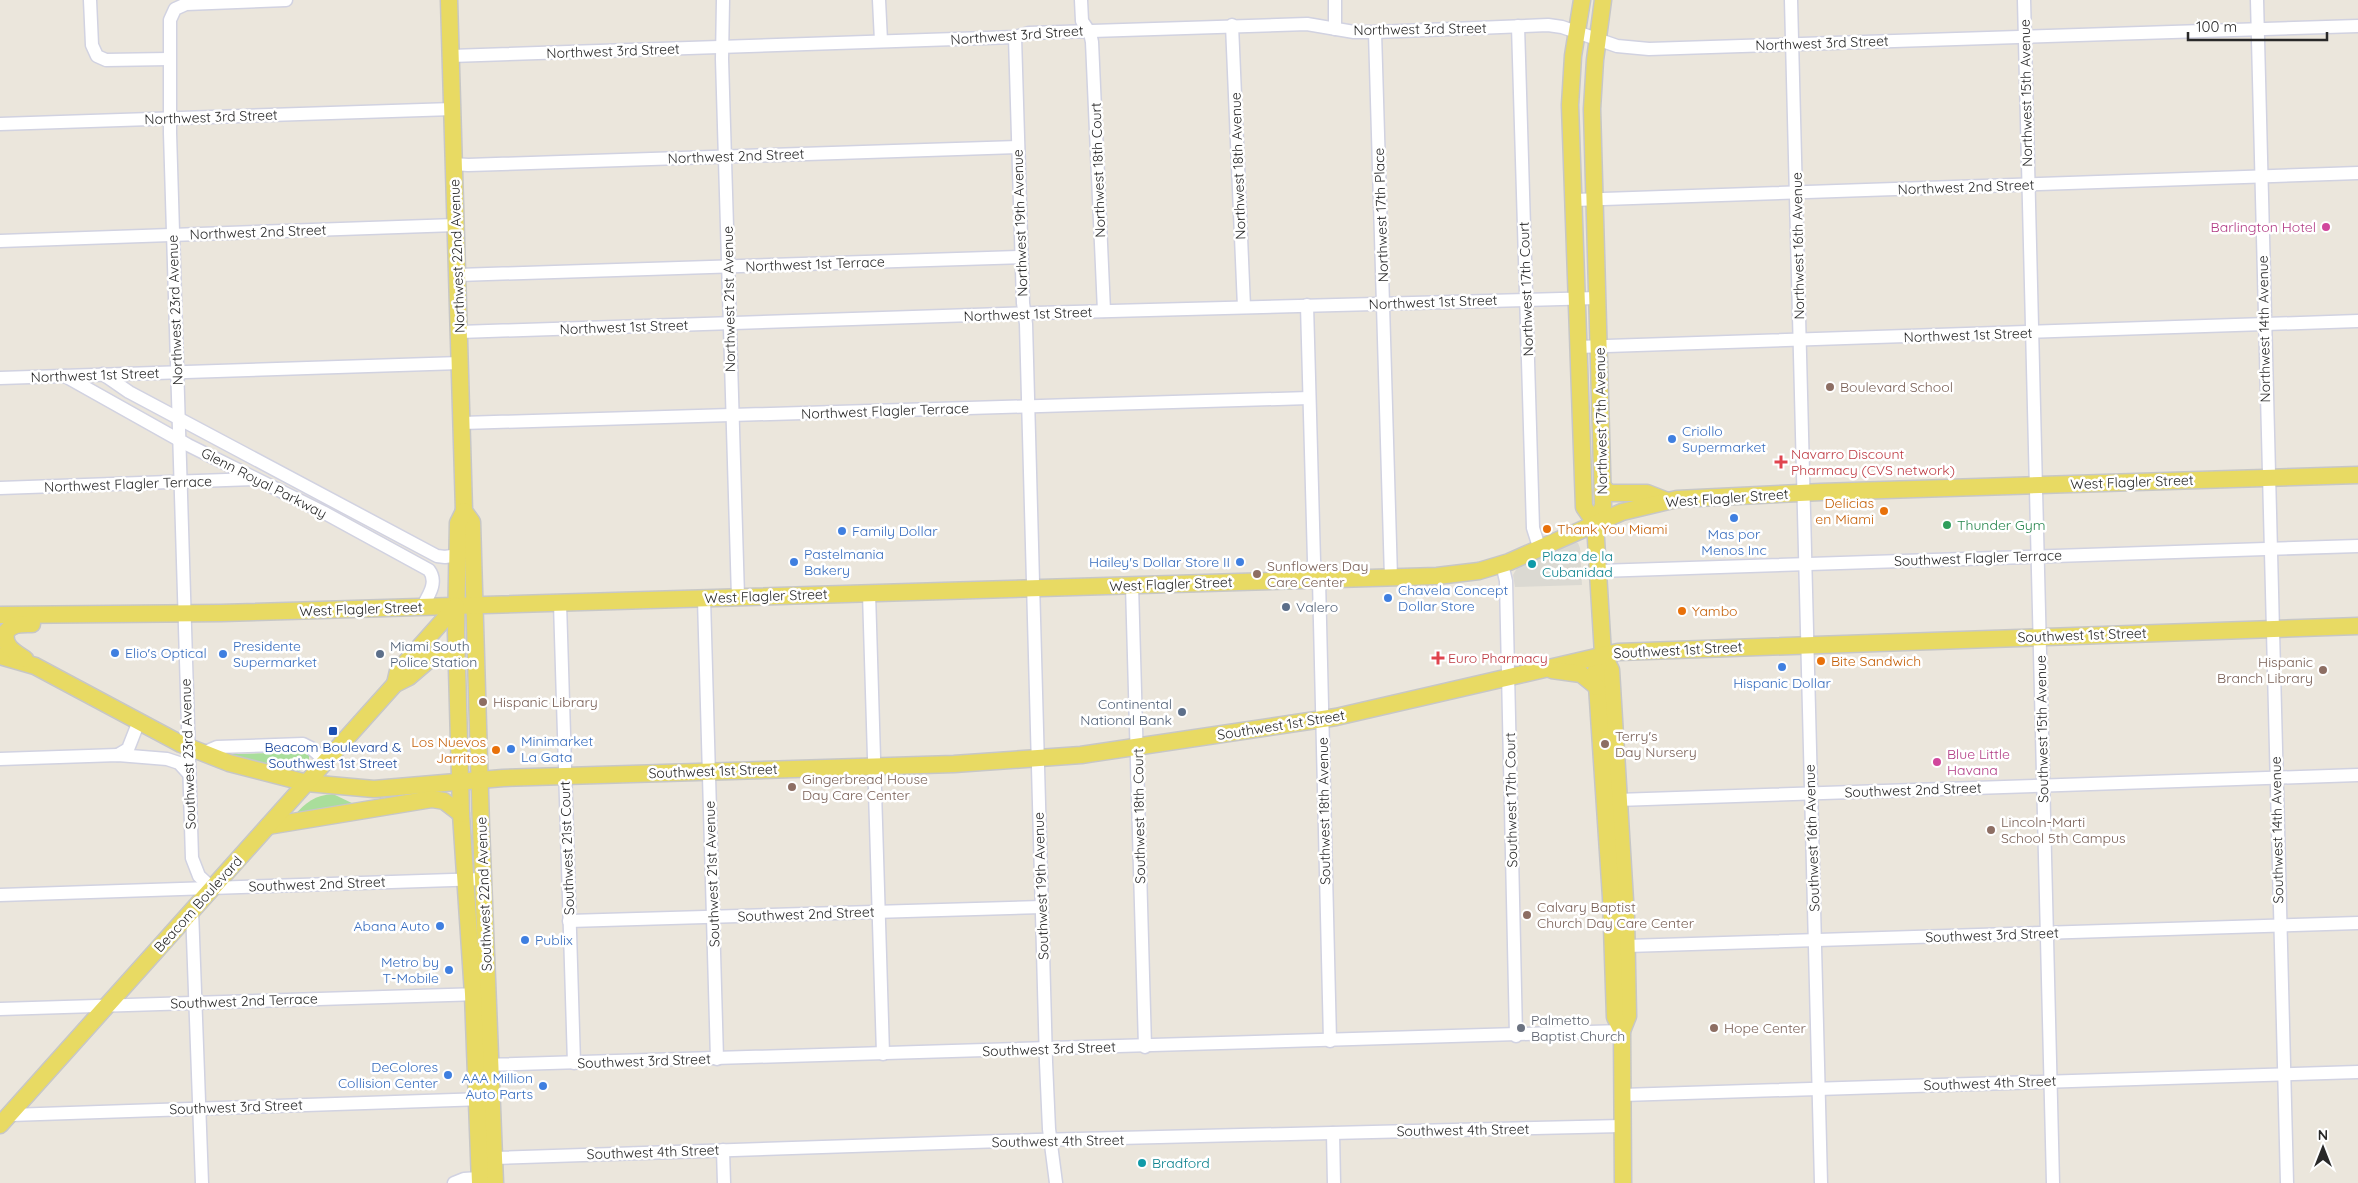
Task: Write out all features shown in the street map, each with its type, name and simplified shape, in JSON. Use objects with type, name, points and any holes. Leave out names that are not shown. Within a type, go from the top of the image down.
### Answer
[{"type":"main road","name":"Northwest 22nd Avenue","points":[[449,0],[464,511],[458,523],[456,606]]},
{"type":"main road","name":"Northwest 17th Avenue","points":[[1582,0],[1570,105],[1584,507],[1595,523]]},
{"type":"main road","name":"Northwest 17th Avenue","points":[[1595,523],[1603,506],[1603,487],[1592,96],[1603,0]]},
{"type":"main road","name":"West Flagler Street","points":[[0,615],[221,613],[1454,575],[1502,564],[1540,550],[1595,523],[1625,511],[1666,501],[1691,498],[2358,474]]},
{"type":"main road","points":[[1603,487],[1609,493],[1647,493],[1666,501]]},
{"type":"main road","name":"Northwest 22nd Avenue","points":[[464,511],[472,522],[474,605]]},
{"type":"main road","points":[[1595,523],[1603,654],[1611,670],[1613,931],[1616,1017],[1622,1032]]},
{"type":"main road","name":"Southwest 22nd Avenue","points":[[474,605],[480,779],[475,879],[485,1099],[494,1158],[495,1183]]},
{"type":"main road","name":"Southwest 22nd Avenue","points":[[456,606],[461,814],[475,879]]},
{"type":"main road","name":"Beacom Boulevard","points":[[395,684],[398,671],[456,606]]},
{"type":"main road","points":[[35,666],[11,650],[6,643],[6,632],[10,627],[17,624],[165,621],[184,612]]},
{"type":"main road","name":"Southwest 1st Street","points":[[0,656],[35,666],[195,750],[248,769],[307,783],[336,787],[386,789],[480,779],[1037,759],[1137,747],[1322,720],[1508,678],[1603,654],[2358,626]]},
{"type":"main road","name":"Beacom Boulevard","points":[[5,1120],[395,684],[409,677],[437,653],[456,659]]},
{"type":"main road","points":[[1603,654],[1596,670],[1597,687],[1627,946],[1628,1016],[1622,1032],[1623,1183]]},
{"type":"main road","points":[[1544,669],[1581,674],[1597,687]]},
{"type":"main road","points":[[336,787],[356,799],[380,807]]},
{"type":"main road","points":[[268,826],[380,807],[438,800],[448,803],[461,814]]},
{"type":"main road","points":[[1613,931],[1621,943],[1627,946]]},
{"type":"main road","name":"Southwest 22nd Avenue","points":[[479,1181],[485,1099]]},
{"type":"street","points":[[90,0],[92,45],[97,56],[106,60],[169,59]]},
{"type":"street","points":[[229,1],[286,0]]},
{"type":"street","name":"Northwest 21st Avenue","points":[[723,0],[725,156],[738,597]]},
{"type":"street","points":[[879,0],[881,41]]},
{"type":"street","points":[[1080,0],[1082,21],[1088,30]]},
{"type":"street","points":[[1335,0],[1335,28]]},
{"type":"street","name":"Northwest 16th Avenue","points":[[1791,0],[1804,493]]},
{"type":"street","name":"Northwest 15th Avenue","points":[[2024,0],[2036,486]]},
{"type":"street","name":"Northwest 14th Avenue","points":[[2257,0],[2269,478]]},
{"type":"street","name":"Northwest 23rd Avenue","points":[[184,612],[170,119],[170,20],[175,8],[191,4],[229,1]]},
{"type":"street","name":"Northwest 3rd Street","points":[[451,56],[1015,37],[1029,32],[1232,25],[1315,24],[1375,32],[1557,26],[1627,48],[1649,49],[2358,26]]},
{"type":"street","name":"Northwest 18th Avenue","points":[[1232,25],[1244,307]]},
{"type":"street","name":"Northwest 17th Court","points":[[1518,26],[1533,528],[1540,550]]},
{"type":"street","name":"Northwest 18th Court","points":[[1088,30],[1092,42],[1104,311]]},
{"type":"street","name":"Northwest 17th Place","points":[[1375,32],[1391,578]]},
{"type":"street","name":"Northwest 19th Avenue","points":[[1015,37],[1034,588]]},
{"type":"street","name":"Northwest 3rd Street","points":[[0,124],[452,109]]},
{"type":"street","name":"Northwest 2nd Street","points":[[454,164],[473,165],[1018,147]]},
{"type":"street","name":"Northwest 2nd Street","points":[[1574,200],[2358,174]]},
{"type":"street","name":"Northwest 2nd Street","points":[[0,241],[456,225]]},
{"type":"street","name":"Northwest 1st Terrace","points":[[458,276],[1022,257]]},
{"type":"street","name":"Northwest 1st Street","points":[[459,332],[1104,311],[1598,298]]},
{"type":"street","points":[[1307,305],[1314,561],[1319,580]]},
{"type":"street","name":"Northwest 1st Street","points":[[1577,347],[2358,321]]},
{"type":"street","name":"Northwest 1st Street","points":[[0,378],[460,363]]},
{"type":"street","name":"Glenn Royal Parkway","points":[[103,374],[129,392],[437,556],[458,555]]},
{"type":"street","name":"Glenn Royal Parkway","points":[[64,376],[179,439],[428,570],[433,577],[433,584],[422,607]]},
{"type":"street","name":"Northwest Flagler Terrace","points":[[462,423],[1309,398]]},
{"type":"street","name":"Southwest 14th Avenue","points":[[2269,478],[2287,1183]]},
{"type":"street","name":"Northwest Flagler Terrace","points":[[0,488],[257,479]]},
{"type":"street","name":"Southwest 15th Avenue","points":[[2036,486],[2053,1183]]},
{"type":"street","name":"Southwest 16th Avenue","points":[[1804,493],[1821,1183]]},
{"type":"street","name":"Southwest Flagler Terrace","points":[[1599,571],[2358,546]]},
{"type":"street","name":"Southwest 17th Court","points":[[1502,564],[1506,581],[1516,1036]]},
{"type":"street","name":"Southwest 18th Avenue","points":[[1319,580],[1330,1042]]},
{"type":"street","name":"Southwest 18th Court","points":[[1132,585],[1145,1047]]},
{"type":"street","name":"Southwest 19th Avenue","points":[[1034,588],[1045,1049],[1051,1141],[1056,1183]]},
{"type":"street","points":[[869,593],[883,1054]]},
{"type":"street","name":"Southwest 21st Avenue","points":[[704,599],[717,1059]]},
{"type":"street","name":"Southwest 21st Court","points":[[560,603],[574,1063]]},
{"type":"street","name":"Southwest 23rd Avenue","points":[[184,612],[195,750],[189,774],[192,858],[198,876],[212,888]]},
{"type":"street","points":[[118,755],[128,749],[139,721]]},
{"type":"street","points":[[195,750],[217,747],[303,744],[312,748],[326,761]]},
{"type":"street","points":[[0,759],[118,755],[171,759],[189,774]]},
{"type":"street","name":"Southwest 2nd Street","points":[[1611,805],[1811,794],[2358,775]]},
{"type":"street","name":"Southwest 2nd Street","points":[[0,895],[475,879]]},
{"type":"street","name":"Southwest 2nd Street","points":[[569,921],[1042,907]]},
{"type":"street","points":[[192,910],[202,1183]]},
{"type":"street","name":"Southwest 3rd Street","points":[[1627,946],[2358,923]]},
{"type":"street","name":"Southwest 2nd Terrace","points":[[0,1009],[481,994]]},
{"type":"street","name":"Southwest 3rd Street","points":[[483,1065],[1330,1042],[1622,1032]]},
{"type":"street","name":"Southwest 4th Street","points":[[1622,1096],[2358,1072]]},
{"type":"street","name":"Southwest 3rd Street","points":[[5,1120],[200,1109],[485,1099]]},
{"type":"street","name":"Southwest 4th Street","points":[[494,1158],[723,1150],[1622,1126]]},
{"type":"street","points":[[1333,1133],[1334,1183]]},
{"type":"street","points":[[723,1150],[724,1183]]},
{"type":"street","points":[[454,1183],[464,1178],[479,1181]]},
{"type":"green space","points":[[228,750],[238,754],[306,752],[309,755],[309,760],[298,773],[238,758],[220,751]]},
{"type":"green space","points":[[333,794],[356,805],[294,816],[311,800]]},
{"type":"shaded area","name":"Plaza de la Cubanidad","points":[[1575,542],[1578,543],[1580,548],[1582,585],[1515,587],[1513,575],[1517,568]]},
{"type":"place","name":"Barlington Hotel","points":[[2326,227]]},
{"type":"place","name":"Boulevard School","points":[[1830,387]]},
{"type":"place","name":"Criollo Supermarket","points":[[1672,439]]},
{"type":"place","name":"Navarro Discount Pharmacy (CVS network)","points":[[1781,462]]},
{"type":"place","name":"Delicias en Miami","points":[[1884,511]]},
{"type":"place","name":"Mas por Menos Inc","points":[[1734,518]]},
{"type":"place","name":"Thunder Gym","points":[[1947,525]]},
{"type":"place","name":"Thank You Miami","points":[[1547,529]]},
{"type":"place","name":"Family Dollar","points":[[842,531]]},
{"type":"place","name":"Pastelmania Bakery","points":[[794,562]]},
{"type":"place","name":"Hailey's Dollar Store II","points":[[1240,562]]},
{"type":"place","name":"Plaza de la Cubanidad","points":[[1532,564]]},
{"type":"place","name":"Sunflowers Day Care Center","points":[[1257,574]]},
{"type":"place","name":"Chavela Concept Dollar Store","points":[[1388,598]]},
{"type":"place","name":"Valero","points":[[1286,607]]},
{"type":"place","name":"Yambo","points":[[1682,611]]},
{"type":"place","name":"Elio's Optical","points":[[115,653]]},
{"type":"place","name":"Presidente Supermarket","points":[[223,654]]},
{"type":"place","name":"Miami South Police Station","points":[[380,654]]},
{"type":"place","name":"Euro Pharmacy","points":[[1438,658]]},
{"type":"place","name":"Bite Sandwich","points":[[1821,661]]},
{"type":"place","name":"Hispanic Dollar","points":[[1782,667]]},
{"type":"place","name":"Hispanic Branch Library","points":[[2323,670]]},
{"type":"place","name":"Hispanic Library","points":[[483,702]]},
{"type":"place","name":"Continental National Bank","points":[[1182,712]]},
{"type":"place","name":"Beacom Boulevard & Southwest 1st Street","points":[[333,731]]},
{"type":"place","name":"Terry's Day Nursery","points":[[1605,744]]},
{"type":"place","name":"Minimarket La Gata","points":[[511,749]]},
{"type":"place","name":"Los Nuevos Jarritos","points":[[496,750]]},
{"type":"place","name":"Blue Little Havana","points":[[1937,762]]},
{"type":"place","name":"Gingerbread House Day Care Center","points":[[792,787]]},
{"type":"place","name":"Lincoln-Marti School 5th Campus","points":[[1991,830]]},
{"type":"place","name":"Calvary Baptist Church Day Care Center","points":[[1527,915]]},
{"type":"place","name":"Abana Auto","points":[[440,926]]},
{"type":"place","name":"Publix","points":[[525,940]]},
{"type":"place","name":"Metro by T-Mobile","points":[[449,970]]},
{"type":"place","name":"Palmetto Baptist Church","points":[[1521,1028]]},
{"type":"place","name":"Hope Center","points":[[1714,1028]]},
{"type":"place","name":"DeColores Collision Center","points":[[448,1075]]},
{"type":"place","name":"AAA Million Auto Parts","points":[[543,1086]]},
{"type":"place","name":"Bradford","points":[[1142,1163]]}]
